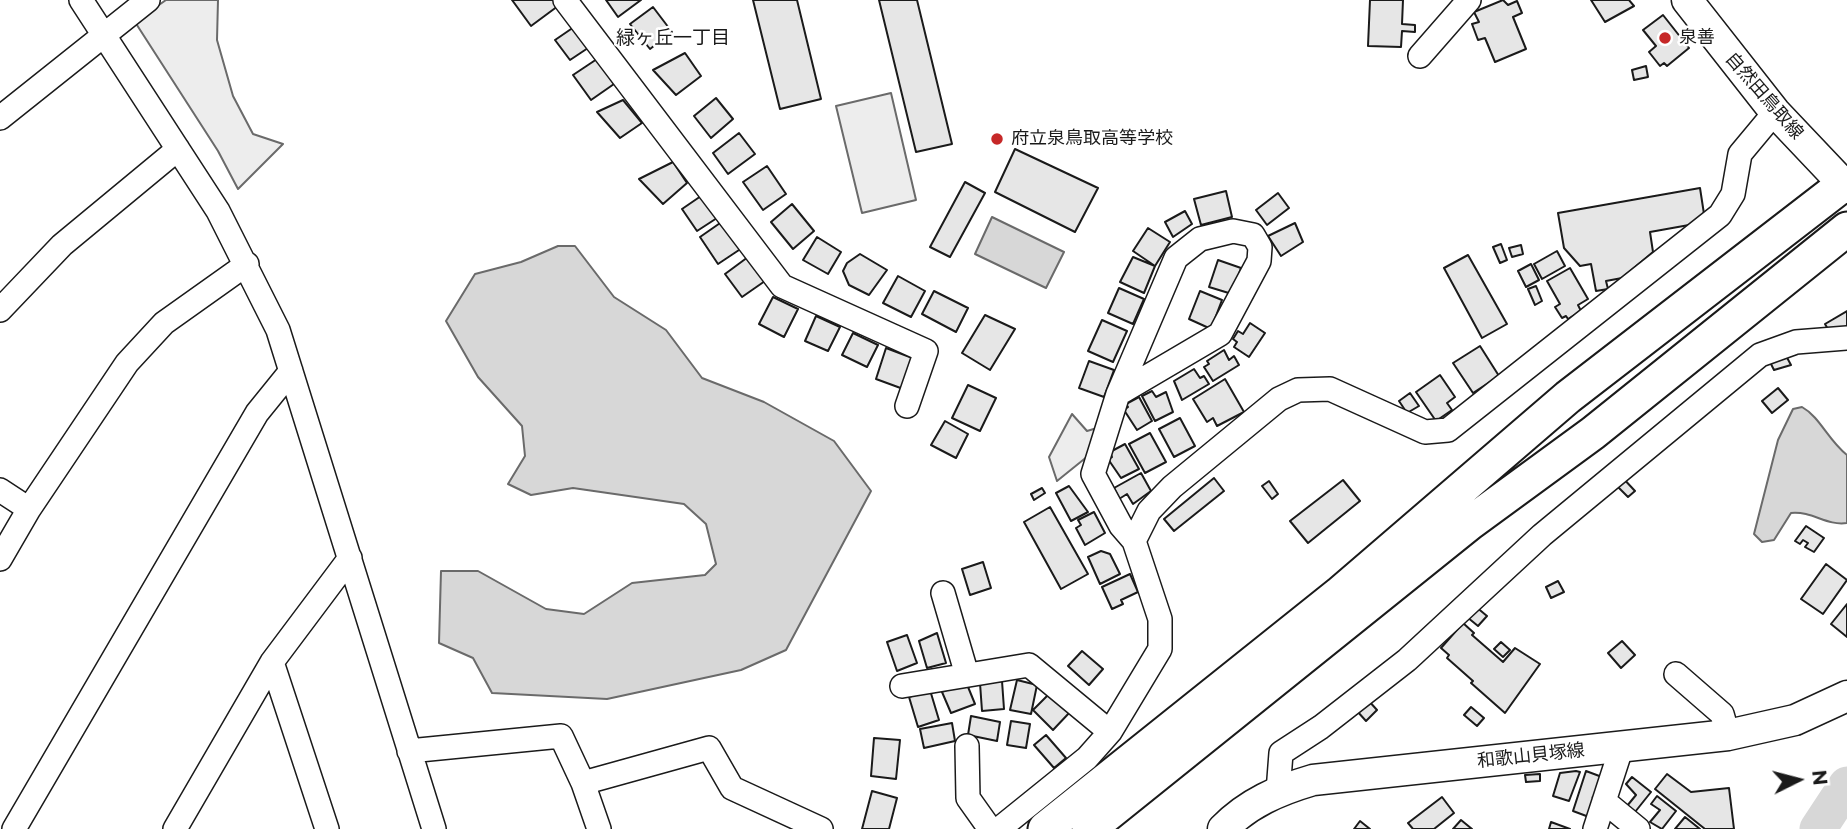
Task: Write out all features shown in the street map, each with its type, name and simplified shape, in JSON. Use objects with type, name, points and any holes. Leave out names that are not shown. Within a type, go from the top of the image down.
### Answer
[{"type":"highway","points":[[1045,829],[1339,594],[1568,397],[1846,183]]},
{"type":"highway","points":[[1089,829],[1470,523],[1593,433],[1847,229]]},
{"type":"main road","name":"自然田鳥取線","points":[[1687,0],[1775,112],[1846,183]]},
{"type":"main road","name":"和歌山貝塚線","points":[[1223,829],[1255,803],[1313,780],[1728,735],[1795,720],[1846,699]]},
{"type":"street","points":[[81,0],[218,211],[278,330],[435,829]]},
{"type":"street","points":[[0,118],[103,33],[148,0]]},
{"type":"street","points":[[565,0],[782,286],[926,351],[907,406]]},
{"type":"street","points":[[1420,56],[1469,0]]},
{"type":"street","points":[[1134,541],[1149,511],[1172,486],[1279,399],[1298,390],[1330,388],[1425,432],[1448,430],[1720,215],[1733,194],[1740,154],[1775,112]]},
{"type":"street","points":[[0,310],[62,244],[178,149]]},
{"type":"street","points":[[999,829],[1087,758],[1110,732],[1160,649],[1160,619],[1134,541],[1121,526],[1093,474],[1118,394],[1176,258],[1200,239],[1240,230],[1253,236],[1260,247],[1259,261],[1220,334],[1118,394]]},
{"type":"street","points":[[0,559],[29,509],[127,363],[164,323],[247,264]]},
{"type":"street","points":[[1278,792],[1281,753],[1321,727],[1407,660],[1542,535],[1760,355],[1796,342],[1847,338]]},
{"type":"street","points":[[14,829],[257,413],[291,371]]},
{"type":"street","points":[[0,490],[29,509]]},
{"type":"street","points":[[175,829],[272,662],[350,558]]},
{"type":"street","points":[[943,593],[967,675]]},
{"type":"street","points":[[272,662],[327,829]]},
{"type":"street","points":[[902,686],[1029,665],[1110,732]]},
{"type":"street","points":[[1676,674],[1722,714],[1728,735]]},
{"type":"street","points":[[410,751],[561,736],[583,783],[599,829]]},
{"type":"street","points":[[967,746],[968,798],[990,829]]},
{"type":"street","points":[[1595,829],[1622,746]]},
{"type":"street","points":[[583,783],[709,748],[732,788],[821,829]]},
{"type":"street","points":[[1604,801],[1639,829]]},
{"type":"shaded area","points":[[166,0],[218,0],[217,40],[233,96],[253,134],[283,144],[238,189],[218,151],[135,22]]},
{"type":"shaded area","points":[[891,93],[916,200],[862,213],[836,106]]},
{"type":"shaded area","points":[[992,217],[1064,252],[1046,288],[975,254]]},
{"type":"shaded area","points":[[558,246],[575,246],[614,297],[666,330],[702,378],[764,402],[834,441],[871,491],[786,650],[741,670],[607,699],[492,693],[473,658],[439,643],[441,571],[478,571],[546,609],[584,614],[632,583],[705,575],[716,564],[706,524],[684,504],[573,488],[531,495],[508,484],[525,456],[522,426],[478,377],[446,321],[475,274],[521,262]]},
{"type":"shaded area","points":[[1802,407],[1847,455],[1847,523],[1791,513],[1774,540],[1762,542],[1754,534],[1778,440],[1793,409]]},
{"type":"shaded area","points":[[1072,414],[1087,431],[1097,428],[1088,456],[1057,481],[1049,457]]},
{"type":"building","points":[[512,0],[554,0],[558,6],[531,26]]},
{"type":"building","points":[[606,0],[641,0],[618,17]]},
{"type":"building","points":[[753,0],[797,0],[821,99],[780,109]]},
{"type":"building","points":[[879,0],[917,0],[952,144],[916,152]]},
{"type":"building","points":[[1370,0],[1403,0],[1402,24],[1415,25],[1415,32],[1402,31],[1401,47],[1368,46]]},
{"type":"building","points":[[1503,0],[1508,5],[1517,1],[1522,13],[1513,17],[1526,49],[1495,62],[1485,38],[1478,40],[1472,24],[1479,22],[1474,12]]},
{"type":"building","points":[[1591,0],[1629,0],[1634,6],[1605,22]]},
{"type":"building","points":[[653,7],[672,32],[650,49],[630,24]]},
{"type":"building","points":[[1663,15],[1689,48],[1667,66],[1664,63],[1660,66],[1649,52],[1656,46],[1643,30]]},
{"type":"building","points":[[574,27],[588,48],[570,60],[555,40]]},
{"type":"building","points":[[685,53],[701,76],[676,95],[653,70]]},
{"type":"building","points":[[597,59],[614,84],[591,100],[573,75]]},
{"type":"building","points":[[1646,66],[1648,77],[1634,80],[1632,70]]},
{"type":"building","points":[[716,98],[733,119],[711,138],[694,116]]},
{"type":"building","points":[[623,100],[642,123],[620,138],[597,112]]},
{"type":"building","points":[[739,133],[755,154],[728,174],[713,153]]},
{"type":"building","points":[[1015,149],[1098,188],[1075,232],[995,192]]},
{"type":"building","points":[[673,162],[687,183],[663,204],[639,179]]},
{"type":"building","points":[[767,166],[786,194],[763,210],[743,182]]},
{"type":"building","points":[[965,182],[985,193],[950,257],[930,247]]},
{"type":"building","points":[[1700,188],[1704,214],[1689,225],[1650,232],[1653,252],[1622,278],[1606,281],[1608,289],[1596,291],[1591,264],[1580,266],[1564,248],[1558,213]]},
{"type":"building","points":[[1226,191],[1232,217],[1201,225],[1194,199]]},
{"type":"building","points":[[1278,193],[1289,208],[1267,225],[1256,210]]},
{"type":"building","points":[[701,196],[717,218],[697,231],[682,209]]},
{"type":"building","points":[[792,204],[814,231],[793,249],[771,222]]},
{"type":"building","points":[[1185,211],[1192,224],[1173,237],[1165,222]]},
{"type":"building","points":[[723,221],[742,248],[718,264],[700,237]]},
{"type":"building","points":[[1295,223],[1303,242],[1281,256],[1268,236]]},
{"type":"building","points":[[1148,228],[1170,242],[1155,266],[1133,251]]},
{"type":"building","points":[[817,237],[841,252],[828,274],[803,260]]},
{"type":"building","points":[[1501,244],[1507,260],[1500,263],[1493,247]]},
{"type":"building","points":[[1521,245],[1523,254],[1512,257],[1509,248]]},
{"type":"building","points":[[1557,251],[1565,266],[1542,279],[1534,264]]},
{"type":"building","points":[[860,254],[887,270],[869,295],[849,285],[843,271],[847,263]]},
{"type":"building","points":[[1468,255],[1507,324],[1482,338],[1444,268]]},
{"type":"building","points":[[748,257],[765,281],[742,297],[725,274]]},
{"type":"building","points":[[1133,257],[1155,266],[1144,293],[1120,282]]},
{"type":"building","points":[[1218,260],[1241,268],[1232,294],[1209,287]]},
{"type":"building","points":[[1531,264],[1539,280],[1526,287],[1518,271]]},
{"type":"building","points":[[1570,268],[1588,299],[1578,305],[1581,311],[1568,319],[1566,316],[1562,318],[1555,307],[1560,304],[1547,281]]},
{"type":"building","points":[[898,276],[925,291],[911,317],[883,303]]},
{"type":"building","points":[[1536,286],[1542,301],[1535,305],[1528,289]]},
{"type":"building","points":[[1119,288],[1144,299],[1133,324],[1108,313]]},
{"type":"building","points":[[934,291],[968,308],[956,332],[922,314]]},
{"type":"building","points":[[1200,291],[1222,300],[1211,329],[1189,319]]},
{"type":"building","points":[[773,297],[798,309],[784,337],[759,324]]},
{"type":"building","points":[[1847,311],[1847,327],[1840,331],[1837,327],[1829,331],[1825,324]]},
{"type":"building","points":[[985,315],[1015,329],[990,370],[962,353]]},
{"type":"building","points":[[816,316],[840,327],[828,351],[805,341]]},
{"type":"building","points":[[1102,320],[1127,331],[1113,362],[1088,351]]},
{"type":"building","points":[[1250,323],[1265,333],[1249,357],[1234,347],[1237,342],[1233,339],[1238,331],[1243,334]]},
{"type":"building","points":[[853,333],[878,345],[867,367],[842,355]]},
{"type":"building","points":[[1480,346],[1499,376],[1473,393],[1453,363]]},
{"type":"building","points":[[886,348],[915,359],[906,390],[876,379]]},
{"type":"building","points":[[1224,350],[1229,360],[1234,356],[1239,365],[1213,381],[1204,367],[1209,364],[1207,361]]},
{"type":"building","points":[[1784,352],[1791,365],[1774,370],[1769,360]]},
{"type":"building","points":[[1089,361],[1114,370],[1104,397],[1079,388]]},
{"type":"building","points":[[1194,369],[1200,378],[1204,376],[1209,384],[1182,400],[1174,381]]},
{"type":"building","points":[[1440,375],[1455,397],[1447,403],[1452,410],[1436,421],[1416,392]]},
{"type":"building","points":[[1225,379],[1244,412],[1217,426],[1213,418],[1207,422],[1193,399]]},
{"type":"building","points":[[968,385],[996,398],[980,431],[952,418]]},
{"type":"building","points":[[1778,388],[1788,400],[1772,413],[1762,401]]},
{"type":"building","points":[[1152,391],[1156,397],[1166,392],[1173,412],[1155,421],[1142,396]]},
{"type":"building","points":[[1410,393],[1419,406],[1407,413],[1399,401]]},
{"type":"building","points":[[1139,397],[1152,421],[1137,430],[1124,410],[1128,407],[1126,404]]},
{"type":"building","points":[[1180,418],[1195,446],[1174,457],[1159,429]]},
{"type":"building","points":[[945,421],[968,434],[956,458],[931,445]]},
{"type":"building","points":[[1150,433],[1166,462],[1145,473],[1129,444]]},
{"type":"building","points":[[1125,444],[1139,469],[1121,478],[1108,459],[1112,457],[1110,452]]},
{"type":"building","points":[[1141,473],[1151,491],[1133,504],[1127,494],[1119,499],[1114,488]]},
{"type":"building","points":[[1621,476],[1635,491],[1628,497],[1614,483]]},
{"type":"building","points":[[1214,478],[1224,491],[1174,531],[1164,519]]},
{"type":"building","points":[[1343,480],[1360,501],[1308,543],[1290,521]]},
{"type":"building","points":[[1269,481],[1278,494],[1272,499],[1262,486]]},
{"type":"building","points":[[1069,486],[1088,512],[1071,521],[1056,493]]},
{"type":"building","points":[[1042,488],[1045,493],[1034,500],[1031,494]]},
{"type":"building","points":[[1050,507],[1088,574],[1061,589],[1024,522]]},
{"type":"building","points":[[1094,512],[1105,533],[1085,545],[1076,528],[1081,525],[1078,520]]},
{"type":"building","points":[[1806,526],[1824,538],[1814,552],[1805,547],[1808,543],[1803,540],[1800,544],[1795,541]]},
{"type":"building","points":[[1101,551],[1110,554],[1120,574],[1100,584],[1088,557]]},
{"type":"building","points":[[983,562],[991,588],[970,595],[962,569]]},
{"type":"building","points":[[1826,564],[1847,580],[1823,614],[1801,599]]},
{"type":"building","points":[[1130,574],[1138,592],[1121,600],[1123,604],[1112,609],[1102,587]]},
{"type":"building","points":[[1558,581],[1564,592],[1551,598],[1546,587]]},
{"type":"building","points":[[1847,604],[1847,637],[1831,624]]},
{"type":"building","points":[[1475,606],[1487,616],[1478,626],[1467,617]]},
{"type":"building","points":[[1463,623],[1474,633],[1472,635],[1503,662],[1515,648],[1540,664],[1505,713],[1471,683],[1473,681],[1447,658],[1449,655],[1441,648]]},
{"type":"building","points":[[937,633],[946,663],[927,668],[919,641]]},
{"type":"building","points":[[907,635],[917,663],[897,671],[887,642]]},
{"type":"building","points":[[1622,641],[1635,655],[1621,668],[1608,653]]},
{"type":"building","points":[[1501,642],[1510,650],[1503,657],[1494,649]]},
{"type":"building","points":[[1082,651],[1103,669],[1089,685],[1068,666]]},
{"type":"building","points":[[1017,680],[1037,685],[1031,714],[1010,710]]},
{"type":"building","points":[[1002,681],[1004,709],[982,711],[980,683]]},
{"type":"building","points":[[966,682],[975,704],[951,713],[942,692]]},
{"type":"building","points":[[930,690],[939,720],[918,727],[909,697]]},
{"type":"building","points":[[1050,693],[1070,712],[1053,730],[1033,710]]},
{"type":"building","points":[[1368,700],[1377,710],[1366,721],[1357,711]]},
{"type":"building","points":[[1471,707],[1484,718],[1477,726],[1464,715]]},
{"type":"building","points":[[971,716],[1000,722],[997,741],[968,735]]},
{"type":"building","points":[[1011,721],[1030,724],[1026,748],[1007,745]]},
{"type":"building","points":[[952,723],[955,741],[924,748],[920,729]]},
{"type":"building","points":[[1046,735],[1066,758],[1054,768],[1034,745]]},
{"type":"building","points":[[874,738],[900,740],[896,779],[871,776]]},
{"type":"building","points":[[1586,771],[1602,777],[1589,817],[1573,811]]},
{"type":"building","points":[[1580,772],[1569,801],[1553,796],[1560,773]]},
{"type":"building","points":[[1540,774],[1540,781],[1526,782],[1525,775]]},
{"type":"building","points":[[1667,774],[1691,792],[1729,788],[1734,829],[1705,829],[1655,789]]},
{"type":"building","points":[[1632,777],[1651,792],[1635,812],[1627,806],[1636,795],[1626,784]]},
{"type":"building","points":[[872,791],[897,798],[889,829],[862,829]]},
{"type":"building","points":[[1657,796],[1676,811],[1662,829],[1650,822],[1660,810],[1651,804]]},
{"type":"building","points":[[1442,797],[1454,813],[1434,829],[1413,829],[1408,823]]},
{"type":"building","points":[[1685,817],[1700,829],[1675,829]]},
{"type":"building","points":[[1461,820],[1472,829],[1453,829]]},
{"type":"building","points":[[1360,821],[1370,829],[1354,829]]},
{"type":"building","points":[[1551,822],[1570,829],[1549,829]]},
{"type":"waterway","points":[[1818,829],[1847,785]]},
{"type":"place","name":"泉善","points":[[1665,38]]},
{"type":"place","name":"府立泉鳥取高等学校","points":[[997,139]]},
{"type":"district","name":"緑ヶ丘一丁目","points":[[673,38]]}]
